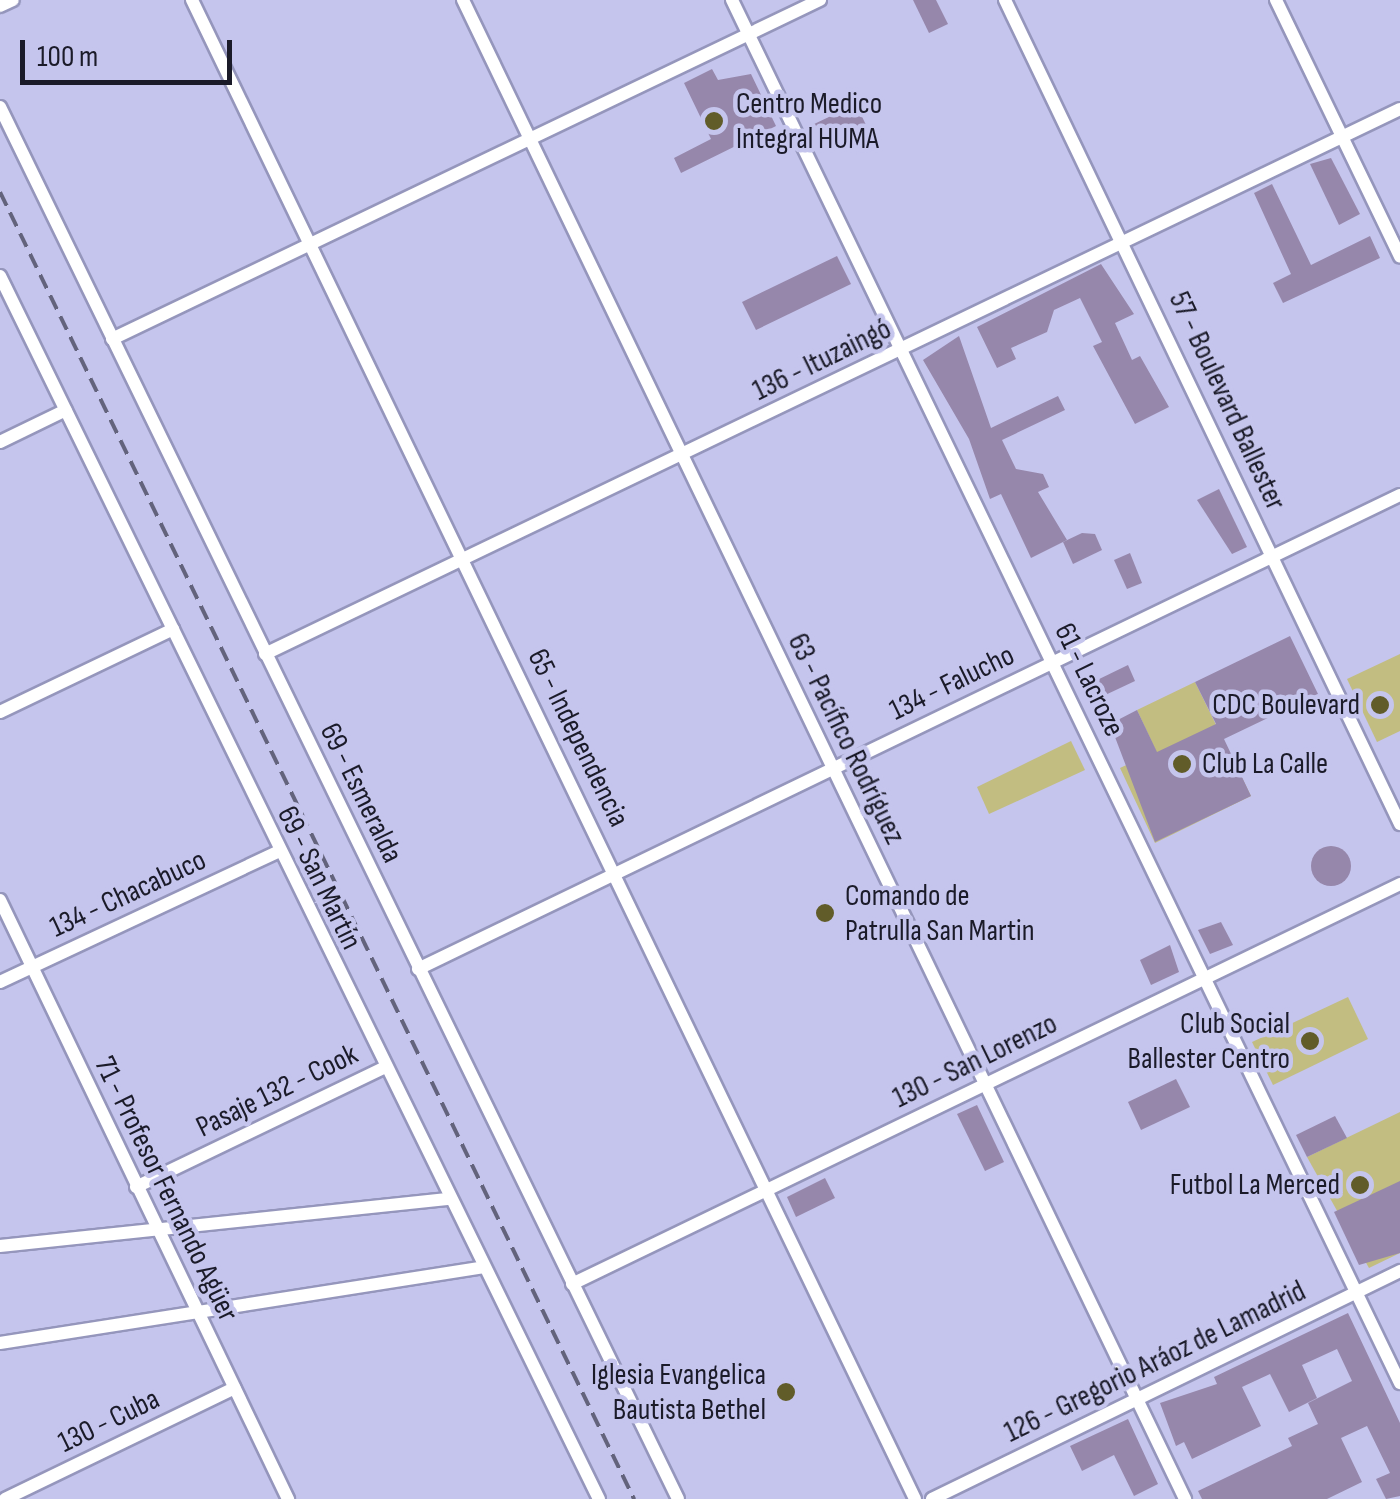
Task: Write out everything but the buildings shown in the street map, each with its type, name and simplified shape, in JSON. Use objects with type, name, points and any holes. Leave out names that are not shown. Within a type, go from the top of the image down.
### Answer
[{"type":"street","points":[[0,6],[13,0]]},
{"type":"street","name":"65 - Independencia","points":[[192,0],[770,1188],[915,1499]]},
{"type":"street","name":"63 - Pacífico Rodríguez","points":[[462,0],[1184,1499]]},
{"type":"street","name":"61 - Lacroze","points":[[732,0],[1400,1382]]},
{"type":"street","points":[[112,339],[820,0]]},
{"type":"street","name":"57 - Boulevard Ballester","points":[[1005,0],[1126,243],[1400,824]]},
{"type":"street","points":[[1276,0],[1400,257]]},
{"type":"street","name":"69 - Esmeralda","points":[[0,107],[572,1284],[627,1406],[678,1499]]},
{"type":"street","name":"136 - Ituzaingó","points":[[266,654],[1400,109]]},
{"type":"street","name":"69 - San Martín","points":[[0,276],[597,1499]]},
{"type":"street","points":[[0,442],[66,410]]},
{"type":"street","name":"134 - Falucho","points":[[418,969],[1400,496]]},
{"type":"street","points":[[0,712],[172,629]]},
{"type":"street","name":"134 - Chacabuco","points":[[0,982],[278,852]]},
{"type":"street","name":"130 - San Lorenzo","points":[[572,1284],[1400,884]]},
{"type":"street","name":"71 - Profesor Fernando Agüer","points":[[0,900],[288,1499]]},
{"type":"street","name":"Pasaje 132 - Cook","points":[[136,1187],[385,1067]]},
{"type":"street","points":[[0,1246],[450,1198]]},
{"type":"street","points":[[0,1343],[484,1266]]},
{"type":"street","name":"126 - Gregorio Aráoz de Lamadrid","points":[[932,1499],[1400,1271]]},
{"type":"street","name":"130 - Cuba","points":[[5,1499],[235,1388]]},
{"type":"street","points":[[627,1406],[670,1499]]},
{"type":"shaded area","name":"CDC Boulevard","points":[[1400,654],[1400,731],[1377,742],[1347,679]]},
{"type":"shaded area","name":"Club La Calle","points":[[1195,682],[1251,796],[1155,843],[1120,768],[1156,751],[1137,710]]},
{"type":"shaded area","points":[[1071,741],[1085,770],[989,814],[977,787]]},
{"type":"shaded area","name":"Club Social Ballester Centro","points":[[1348,997],[1368,1039],[1273,1085],[1252,1042]]},
{"type":"shaded area","name":"Futbol La Merced","points":[[1400,1112],[1400,1253],[1369,1268],[1307,1157]]},
{"type":"railway","points":[[0,192],[634,1499]]},
{"type":"place","name":"Centro Medico Integral HUMA","points":[[714,121]]},
{"type":"place","name":"CDC Boulevard","points":[[1380,705]]},
{"type":"place","name":"Club La Calle","points":[[1182,764]]},
{"type":"place","name":"Comando de Patrulla San Martin","points":[[825,913]]},
{"type":"place","name":"Club Social Ballester Centro","points":[[1310,1041]]},
{"type":"place","name":"Futbol La Merced","points":[[1360,1185]]},
{"type":"place","name":"Iglesia Evangelica Bautista Bethel","points":[[786,1392]]}]
